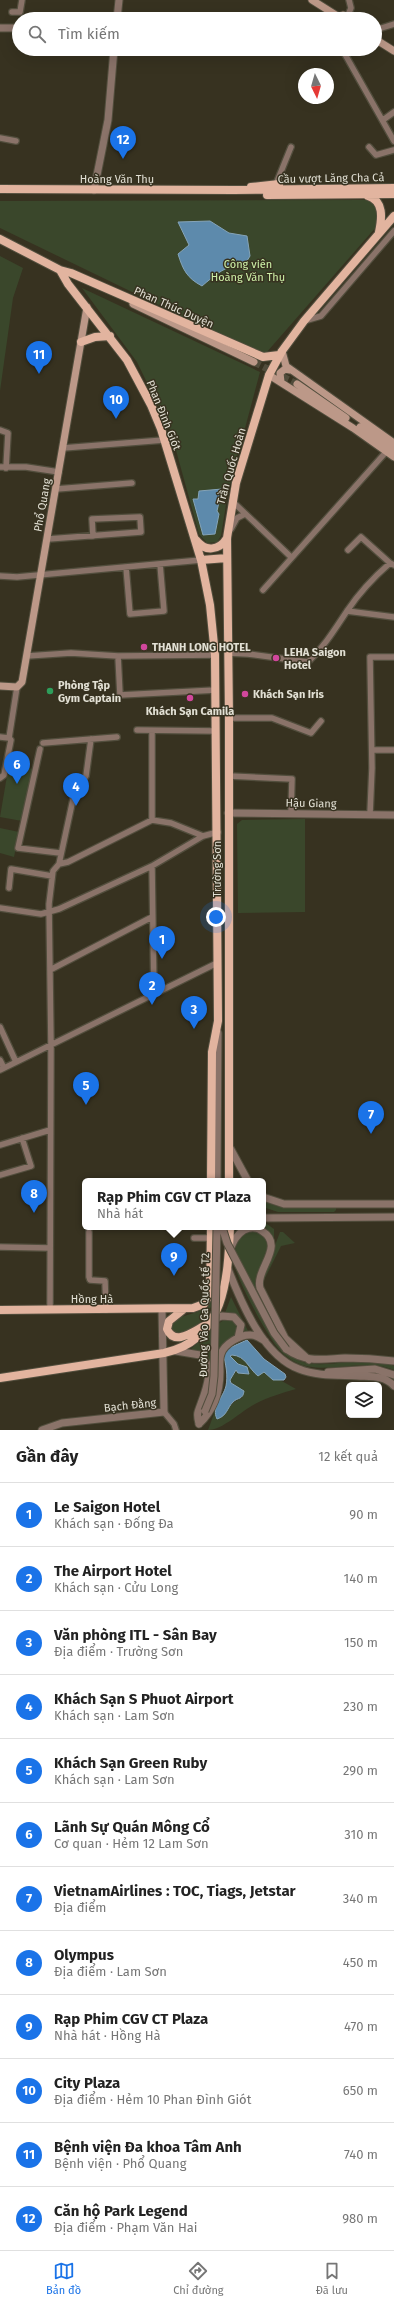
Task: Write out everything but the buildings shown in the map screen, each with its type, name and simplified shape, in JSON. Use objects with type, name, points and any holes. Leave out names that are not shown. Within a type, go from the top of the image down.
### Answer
[{"type":"main road","points":[[316,1],[330,12]]},
{"type":"main road","points":[[382,44],[394,52]]},
{"type":"main road","name":"Hoàng Văn Thụ","points":[[234,190],[262,184],[394,183]]},
{"type":"main road","name":"Cầu vượt Lăng Cha Cả","points":[[269,190],[394,188]]},
{"type":"main road","name":"Hoàng Văn Thụ","points":[[0,189],[269,190]]},
{"type":"main road","name":"Hoàng Văn Thụ","points":[[234,190],[261,195],[394,194]]},
{"type":"main road","points":[[366,195],[374,199],[380,208],[381,220],[378,232]]},
{"type":"main road","name":"Trần Quốc Hoàn","points":[[228,653],[227,538],[232,501],[269,375],[280,353],[304,321],[378,232],[394,216]]},
{"type":"main road","name":"Phan Đình Giót","points":[[0,239],[60,270],[87,308],[110,336],[138,379],[164,440],[201,560],[210,605],[215,655]]},
{"type":"main road","name":"Phan Thúc Duyện","points":[[60,270],[71,273],[263,357],[280,353]]},
{"type":"main road","points":[[107,289],[144,310],[254,362]]},
{"type":"main road","name":"Phổ Quang","points":[[17,687],[22,682],[27,656],[87,308]]},
{"type":"main road","points":[[81,342],[95,337],[110,336]]},
{"type":"main road","points":[[280,353],[284,364],[290,370],[394,443]]},
{"type":"main road","points":[[281,382],[280,373],[284,369],[290,370]]},
{"type":"main road","points":[[269,375],[390,451]]},
{"type":"main road","points":[[297,384],[390,451],[394,456]]},
{"type":"main road","points":[[195,540],[202,547],[211,549],[221,546],[227,538]]},
{"type":"main road","points":[[201,560],[227,558]]},
{"type":"main road","name":"Trường Sơn","points":[[228,653],[229,1178]]},
{"type":"main road","name":"Trường Sơn","points":[[211,1178],[212,1052],[218,1021],[218,832],[215,655]]},
{"type":"main road","points":[[0,686],[17,687]]},
{"type":"main road","points":[[210,1230],[210,1296],[200,1306],[185,1309],[169,1321],[167,1329],[171,1336],[180,1338],[210,1322]]},
{"type":"main road","points":[[0,1378],[164,1353],[176,1350],[192,1342],[210,1322],[224,1293],[228,1269],[230,1230]]},
{"type":"main road","name":"Hồng Hà","points":[[0,1310],[185,1309]]},
{"type":"street","points":[[12,12],[20,12],[22,0]]},
{"type":"street","points":[[118,12],[119,0]]},
{"type":"street","points":[[350,0],[351,12]]},
{"type":"street","points":[[382,28],[394,24]]},
{"type":"street","points":[[0,28],[12,28]]},
{"type":"street","points":[[94,190],[108,120],[113,56]]},
{"type":"street","points":[[346,56],[394,141]]},
{"type":"street","points":[[383,120],[394,112]]},
{"type":"street","points":[[0,138],[16,142]]},
{"type":"street","points":[[276,184],[291,147]]},
{"type":"street","points":[[369,147],[376,155],[394,150]]},
{"type":"street","points":[[304,321],[320,316],[394,231]]},
{"type":"street","points":[[0,430],[8,433],[3,467],[26,467],[59,472]]},
{"type":"street","points":[[63,448],[164,440]]},
{"type":"street","points":[[263,590],[291,557],[390,451]]},
{"type":"street","points":[[56,489],[132,483]]},
{"type":"street","points":[[232,501],[291,557]]},
{"type":"street","points":[[227,538],[235,521],[245,514]]},
{"type":"street","points":[[48,539],[93,536],[141,532],[140,517],[92,519],[93,536]]},
{"type":"street","points":[[228,653],[248,654],[308,662],[331,636],[347,611],[372,580],[393,564],[361,537],[348,550]]},
{"type":"street","points":[[0,576],[42,574],[201,560]]},
{"type":"street","points":[[126,566],[130,614],[164,611],[160,564]]},
{"type":"street","points":[[347,611],[394,618]]},
{"type":"street","points":[[27,656],[71,653],[118,656],[215,655]]},
{"type":"street","points":[[118,656],[120,696],[216,690]]},
{"type":"street","points":[[370,814],[372,750],[370,657],[394,657]]},
{"type":"street","points":[[0,785],[1,778],[4,775],[17,687]]},
{"type":"street","points":[[229,718],[272,718],[311,733],[321,721]]},
{"type":"street","points":[[137,730],[216,731]]},
{"type":"street","points":[[152,731],[152,820]]},
{"type":"street","points":[[0,737],[9,738]]},
{"type":"street","points":[[43,743],[117,737]]},
{"type":"street","points":[[50,1310],[51,1045],[49,913],[53,871],[59,864],[75,790],[77,785],[84,780],[86,776],[91,739]]},
{"type":"street","points":[[40,749],[18,848],[60,854]]},
{"type":"street","points":[[372,750],[394,750]]},
{"type":"street","points":[[229,776],[292,779],[291,814]]},
{"type":"street","name":"Hậu Giang","points":[[228,813],[394,815]]},
{"type":"street","points":[[59,864],[68,862],[152,820],[171,823],[203,836]]},
{"type":"street","points":[[0,908],[41,914],[49,913],[152,866],[203,836],[218,832]]},
{"type":"street","points":[[152,866],[154,994]]},
{"type":"street","points":[[9,888],[11,869],[52,876]]},
{"type":"street","points":[[50,970],[152,917]]},
{"type":"street","points":[[0,1060],[2,1069],[217,963]]},
{"type":"street","points":[[217,1178],[218,1021]]},
{"type":"street","points":[[0,1027],[16,1062]]},
{"type":"street","points":[[0,1145],[50,1130]]},
{"type":"street","points":[[0,1175],[31,1166],[22,1138]]},
{"type":"street","points":[[228,1143],[246,1178]]},
{"type":"street","points":[[266,1198],[284,1204],[394,1204]]},
{"type":"street","points":[[266,1214],[280,1217]]},
{"type":"street","points":[[266,1218],[394,1217]]},
{"type":"street","name":"Đường Vào Ga Quốc tế T2","points":[[197,1427],[212,1394],[214,1376],[217,1230]]},
{"type":"street","points":[[223,1230],[227,1243],[274,1333],[286,1349],[309,1360],[380,1358],[393,1361]]},
{"type":"street","points":[[229,1252],[237,1236],[246,1230]]},
{"type":"street","points":[[260,1230],[267,1235],[272,1247],[259,1279],[260,1288],[285,1338],[309,1360]]},
{"type":"street","points":[[89,1232],[88,1277],[90,1280],[105,1281],[106,1310]]},
{"type":"street","points":[[194,1238],[210,1238]]},
{"type":"street","points":[[0,1247],[50,1248]]},
{"type":"street","points":[[228,1269],[242,1299],[265,1341],[275,1354],[289,1365],[305,1371],[378,1377],[388,1380],[394,1386]]},
{"type":"street","name":"Bạch Đằng","points":[[42,1430],[62,1423],[164,1412],[162,1310]]},
{"type":"street","points":[[210,1322],[222,1316],[234,1317],[241,1325],[238,1338]]},
{"type":"street","points":[[238,1338],[251,1334],[265,1341]]},
{"type":"street","name":"Đường Vào Ga Quốc tế T2","points":[[197,1427],[209,1414],[215,1399],[219,1380],[222,1351],[225,1346],[238,1338]]},
{"type":"street","name":"Đường Vào Ga Quốc tế T2","points":[[176,1350],[200,1355],[208,1365],[206,1390],[197,1413],[197,1427]]},
{"type":"street","points":[[324,1373],[337,1370],[375,1369],[394,1375]]},
{"type":"street","points":[[164,1412],[174,1424],[176,1430]]},
{"type":"green space","name":"Công viên Hoàng Văn Thụ","points":[[368,200],[377,205],[377,226],[266,353],[260,354],[0,228],[0,201]]},
{"type":"green space","points":[[0,256],[23,268],[13,298],[0,391]]},
{"type":"green space","points":[[82,288],[260,372],[228,492],[221,536],[217,542],[207,543],[199,534],[171,432],[137,362]]},
{"type":"green space","points":[[9,764],[33,769],[22,821],[0,817]]},
{"type":"green space","points":[[305,819],[305,912],[238,913],[237,824],[242,820]]},
{"type":"green space","points":[[0,828],[19,832],[14,857],[0,853]]},
{"type":"green space","points":[[266,1202],[279,1207],[336,1207],[334,1212],[278,1212],[266,1208]]},
{"type":"green space","points":[[266,1223],[274,1229],[274,1240],[270,1233],[266,1230]]},
{"type":"green space","points":[[251,1231],[260,1233],[265,1238],[267,1244],[264,1260],[255,1282],[260,1296],[255,1299],[276,1336],[289,1354],[299,1361],[311,1364],[368,1361],[382,1362],[394,1366],[394,1370],[382,1366],[370,1365],[318,1368],[306,1366],[287,1357],[266,1331],[237,1274],[235,1266],[235,1250],[242,1236]]},
{"type":"green space","points":[[280,1232],[283,1232],[295,1243],[281,1246],[264,1280],[263,1278]]},
{"type":"green space","points":[[213,1296],[210,1310],[197,1325],[178,1335],[171,1331],[170,1324],[181,1317],[200,1311],[210,1303]]},
{"type":"green space","points":[[231,1297],[248,1331],[244,1334],[244,1327],[235,1315],[225,1313]]},
{"type":"green space","points":[[229,1318],[238,1323],[238,1333],[211,1364],[202,1352],[190,1350],[215,1326]]},
{"type":"green space","points":[[232,1355],[245,1360],[253,1372],[264,1372],[273,1380],[280,1380],[296,1389],[275,1395],[250,1407],[226,1424],[208,1430],[215,1411],[216,1418],[219,1419],[235,1401],[242,1398],[244,1391],[235,1387],[230,1380],[237,1370],[238,1373],[249,1374],[247,1367],[238,1364],[230,1356]]},
{"type":"water","points":[[210,221],[229,233],[247,236],[250,256],[245,264],[239,264],[227,268],[202,286],[189,277],[180,260],[178,254],[189,245],[178,222]]},
{"type":"water","points":[[222,489],[217,511],[219,514],[215,534],[203,535],[193,499],[198,499],[199,491]]},
{"type":"water","points":[[247,1340],[264,1359],[285,1374],[286,1377],[284,1380],[273,1380],[264,1372],[258,1376],[244,1360],[237,1356],[230,1356],[238,1364],[247,1367],[249,1374],[238,1373],[236,1370],[230,1380],[231,1383],[244,1391],[243,1394],[231,1404],[223,1416],[217,1419],[215,1410],[216,1406],[225,1390],[227,1382],[223,1354],[227,1349]]},
{"type":"tunnel","points":[[254,362],[297,384]]},
{"type":"place","name":"Căn hộ Park Legend","points":[[123,159]]},
{"type":"place","name":"Bệnh viện Đa khoa Tâm Anh","points":[[39,374]]},
{"type":"place","name":"City Plaza","points":[[116,419]]},
{"type":"place","name":"THANH LONG HOTEL","points":[[144,647]]},
{"type":"place","name":"LEHA Saigon Hotel","points":[[276,658]]},
{"type":"place","name":"Phòng Tập Gym Captain","points":[[50,691]]},
{"type":"place","name":"Khách Sạn Iris","points":[[245,694]]},
{"type":"place","name":"Khách Sạn Camila","points":[[190,698]]},
{"type":"place","name":"Lãnh Sự Quán Mông Cổ","points":[[17,784]]},
{"type":"place","name":"Khách Sạn S Phuot Airport","points":[[76,806]]},
{"type":"place","name":"Le Saigon Hotel","points":[[162,959]]},
{"type":"place","name":"The Airport Hotel","points":[[152,1005]]},
{"type":"place","name":"Văn phòng ITL - Sân Bay","points":[[194,1029]]},
{"type":"place","name":"Khách Sạn Green Ruby","points":[[86,1105]]},
{"type":"place","name":"VietnamAirlines : TOC, Tiags, Jetstar","points":[[371,1134]]},
{"type":"place","name":"Olympus","points":[[34,1213]]},
{"type":"place","name":"Rạp Phim CGV CT Plaza","points":[[174,1276]]}]
